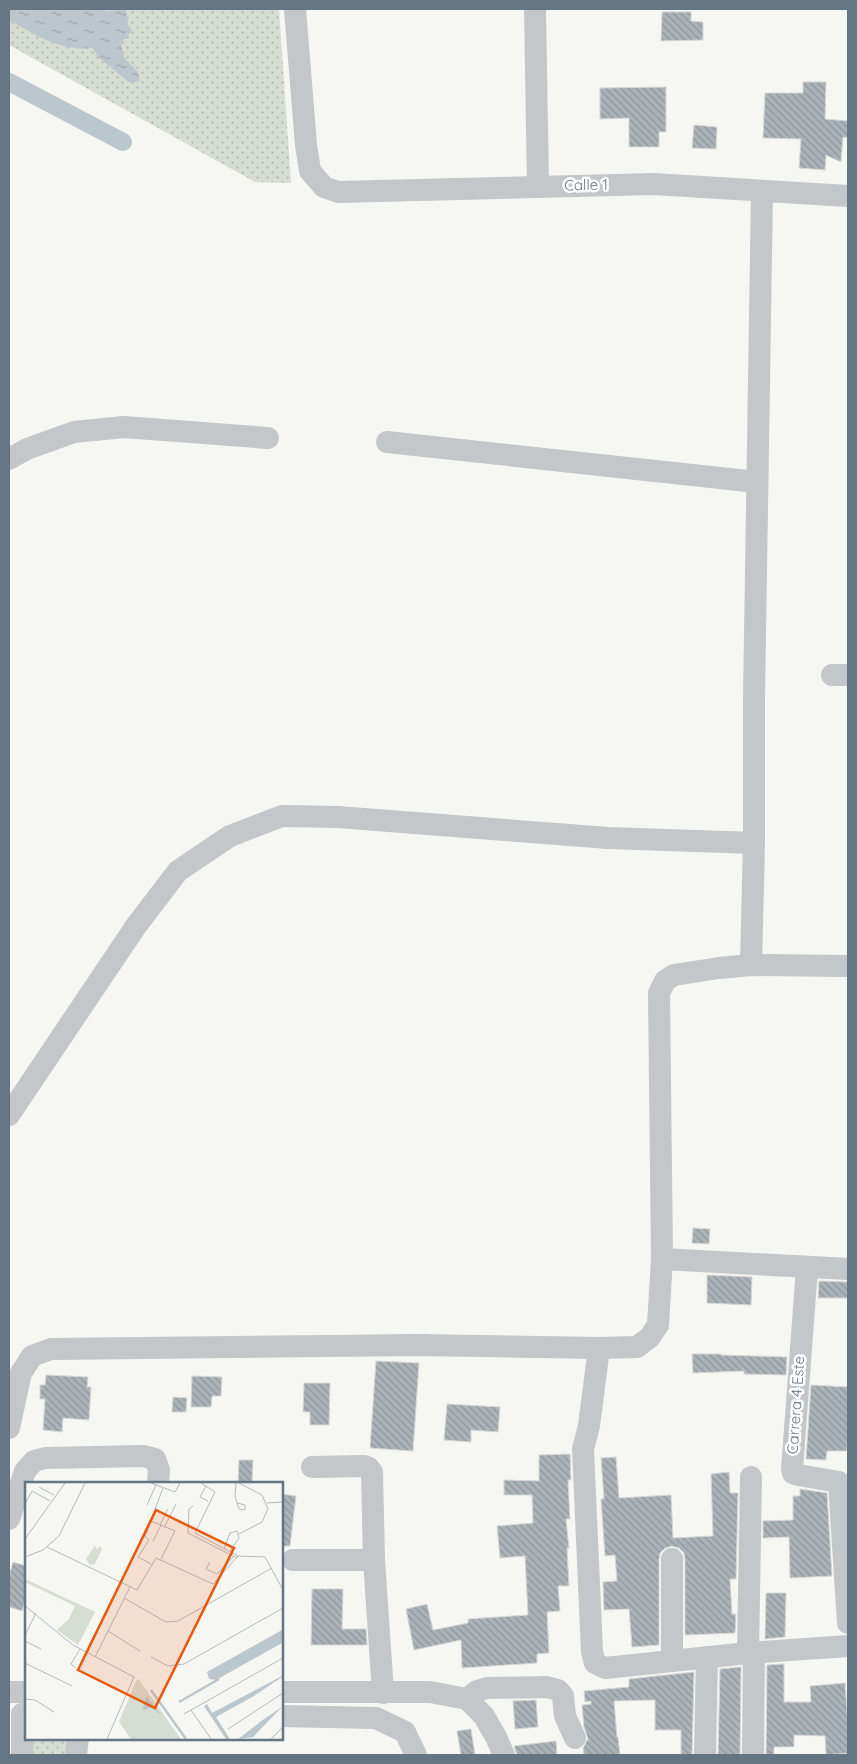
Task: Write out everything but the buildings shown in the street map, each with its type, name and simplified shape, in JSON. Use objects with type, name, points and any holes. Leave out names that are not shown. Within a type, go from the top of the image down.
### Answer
[{"type":"street","name":"Calle 1","points":[[295,9],[306,145],[310,171],[324,187],[338,192],[654,184],[848,196]]},
{"type":"street","points":[[535,9],[538,186]]},
{"type":"street","points":[[750,965],[754,843],[756,482],[762,191]]},
{"type":"street","points":[[9,459],[27,449],[74,432],[124,427],[268,438]]},
{"type":"street","points":[[387,442],[756,482]]},
{"type":"street","points":[[9,1114],[136,926],[178,871],[230,836],[282,816],[338,817],[608,838],[754,843]]},
{"type":"street","points":[[9,1428],[21,1373],[32,1356],[51,1349],[418,1344],[599,1348],[637,1347],[650,1337],[658,1325],[662,1259],[659,993],[665,981],[674,975],[750,965],[848,966]]},
{"type":"street","points":[[662,1259],[848,1269]]},
{"type":"street","name":"Carrera 4 Este","points":[[807,1268],[792,1469],[798,1475],[839,1482],[848,1623]]},
{"type":"street","points":[[599,1348],[589,1426],[583,1449],[592,1652],[595,1663],[604,1668],[751,1653],[848,1646]]},
{"type":"street","points":[[9,1519],[25,1471],[34,1461],[45,1458],[143,1456],[155,1459],[160,1470],[158,1482]]},
{"type":"street","points":[[312,1467],[364,1466],[372,1472],[374,1560],[383,1693]]},
{"type":"street","points":[[751,1476],[753,1755]]},
{"type":"street","points":[[672,1559],[672,1661]]},
{"type":"street","points":[[293,1560],[374,1560]]},
{"type":"street","points":[[705,1755],[707,1657]]},
{"type":"street","points":[[467,1699],[477,1691],[487,1688],[547,1687],[558,1690],[563,1696],[565,1716],[575,1738]]},
{"type":"street","points":[[9,1692],[25,1692]]},
{"type":"street","points":[[282,1692],[430,1692],[467,1699],[484,1716],[504,1755]]},
{"type":"street","points":[[18,1752],[19,1715]]},
{"type":"street","points":[[282,1716],[376,1718],[405,1732],[416,1755]]},
{"type":"street","points":[[76,1755],[78,1739]]},
{"type":"shaded area","points":[[9,9],[279,9],[291,183],[255,182],[9,45]]},
{"type":"shaded area","points":[[31,1739],[68,1739],[67,1755],[29,1755]]},
{"type":"water","points":[[9,9],[104,9],[107,11],[126,9],[128,25],[132,31],[121,43],[122,50],[126,59],[138,73],[139,81],[130,83],[98,57],[93,48],[59,45],[30,32],[9,20]]},
{"type":"waterway","points":[[9,82],[123,142]]}]
